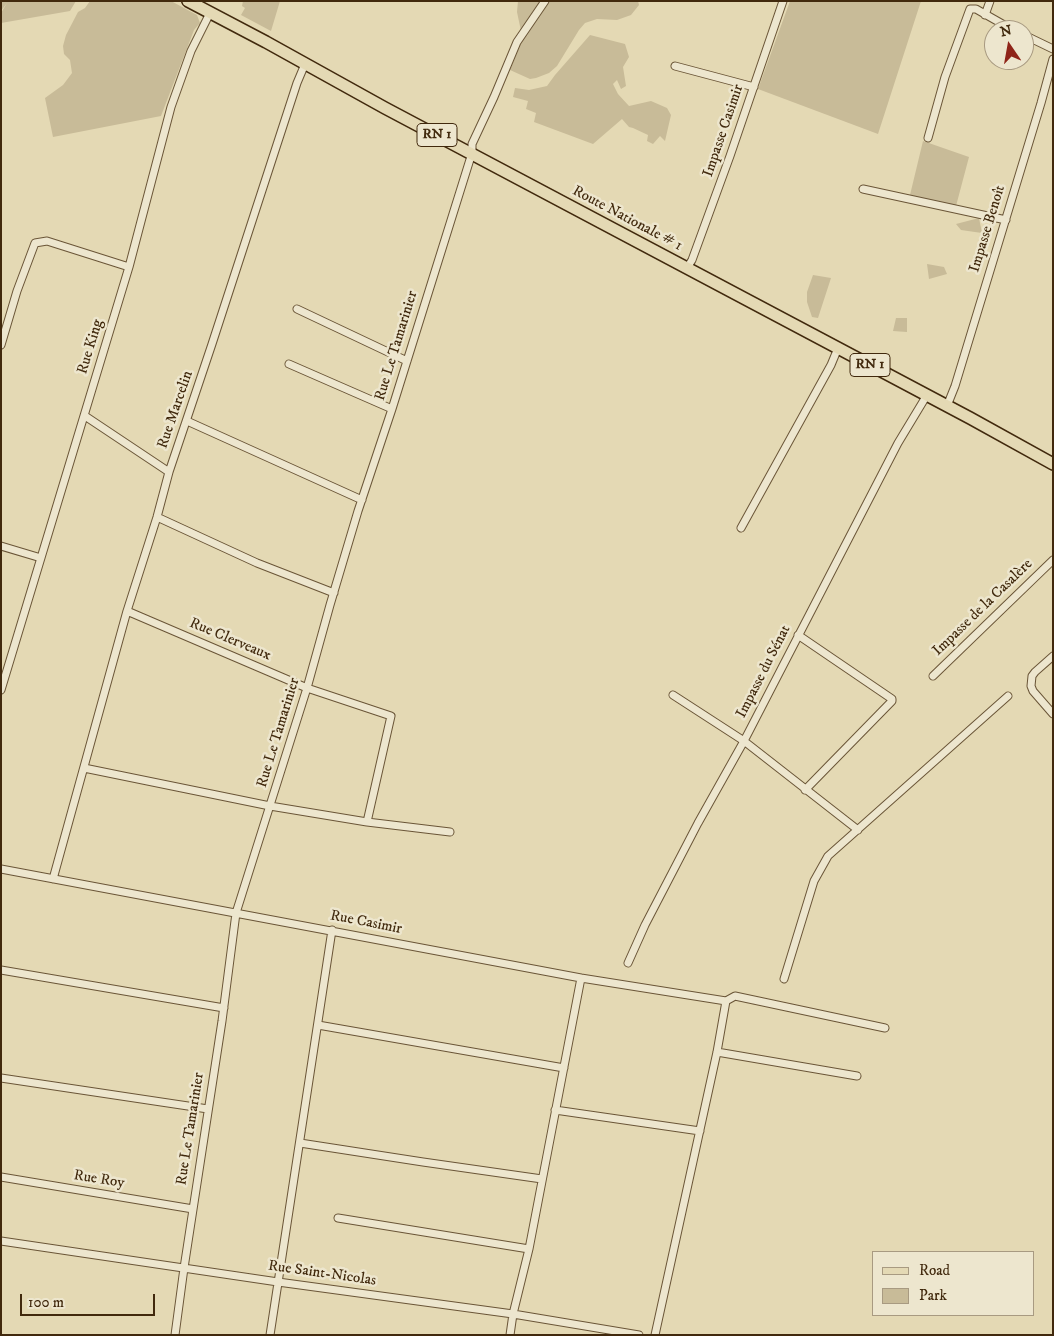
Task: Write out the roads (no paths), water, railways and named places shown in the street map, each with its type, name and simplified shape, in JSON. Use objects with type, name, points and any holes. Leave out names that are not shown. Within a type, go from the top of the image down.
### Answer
[{"type":"main road","name":"Route Nationale # 1","points":[[188,1],[385,108],[1001,434],[1053,464]]},
{"type":"street","name":"Rue Le Tamarinier","points":[[175,1335],[224,1008],[236,913],[308,688],[362,500],[472,153],[472,144],[517,42],[545,1]]},
{"type":"street","name":"Impasse Casimir","points":[[687,268],[692,260],[727,165],[783,1]]},
{"type":"street","points":[[985,15],[990,1]]},
{"type":"street","points":[[928,138],[945,77],[968,11],[973,8],[994,20]]},
{"type":"street","name":"Rue King","points":[[1,690],[129,267],[171,107],[191,51],[210,13]]},
{"type":"street","points":[[1034,40],[1053,49]]},
{"type":"street","name":"Impasse Benoît","points":[[947,406],[955,386],[1006,220],[1053,60]]},
{"type":"street","name":"Rue Marcelin","points":[[53,879],[127,611],[169,472],[297,83],[305,64]]},
{"type":"street","points":[[675,66],[754,87]]},
{"type":"street","points":[[863,189],[1006,220]]},
{"type":"street","points":[[1,345],[16,291],[35,243],[47,241],[129,267]]},
{"type":"street","points":[[296,309],[406,361]]},
{"type":"street","points":[[741,528],[831,365],[838,348]]},
{"type":"street","points":[[289,364],[392,410]]},
{"type":"street","name":"Impasse du Sénat","points":[[628,963],[645,925],[694,831],[744,742],[898,443],[927,395]]},
{"type":"street","points":[[85,416],[169,472]]},
{"type":"street","points":[[187,421],[362,500]]},
{"type":"street","points":[[156,517],[257,563],[334,593]]},
{"type":"street","points":[[1,546],[40,558]]},
{"type":"street","name":"Impasse de la Casalère","points":[[933,676],[1053,560]]},
{"type":"street","name":"Rue Clerveaux","points":[[127,611],[308,688],[391,716],[367,822]]},
{"type":"street","points":[[798,635],[892,699],[806,790]]},
{"type":"street","points":[[1053,656],[1032,676],[1031,686],[1033,691],[1053,714]]},
{"type":"street","points":[[673,694],[744,742],[858,830]]},
{"type":"street","points":[[784,979],[814,881],[819,869],[828,856],[1008,696]]},
{"type":"street","points":[[84,768],[270,806],[367,822],[450,832]]},
{"type":"street","name":"Rue Casimir","points":[[1,869],[581,978],[726,1001],[735,996],[885,1028]]},
{"type":"street","points":[[270,1335],[332,930]]},
{"type":"street","points":[[1,970],[224,1008]]},
{"type":"street","points":[[510,1335],[513,1314],[529,1249],[581,978]]},
{"type":"street","points":[[655,1335],[717,1052],[726,1001]]},
{"type":"street","points":[[318,1025],[564,1068]]},
{"type":"street","points":[[717,1052],[857,1076]]},
{"type":"street","points":[[1,1078],[208,1109]]},
{"type":"street","points":[[555,1110],[700,1131]]},
{"type":"street","points":[[300,1143],[542,1179]]},
{"type":"street","name":"Rue Roy","points":[[1,1177],[193,1209]]},
{"type":"street","points":[[338,1218],[529,1249]]},
{"type":"street","name":"Rue Saint-Nicolas","points":[[1,1241],[513,1314],[639,1335]]}]
